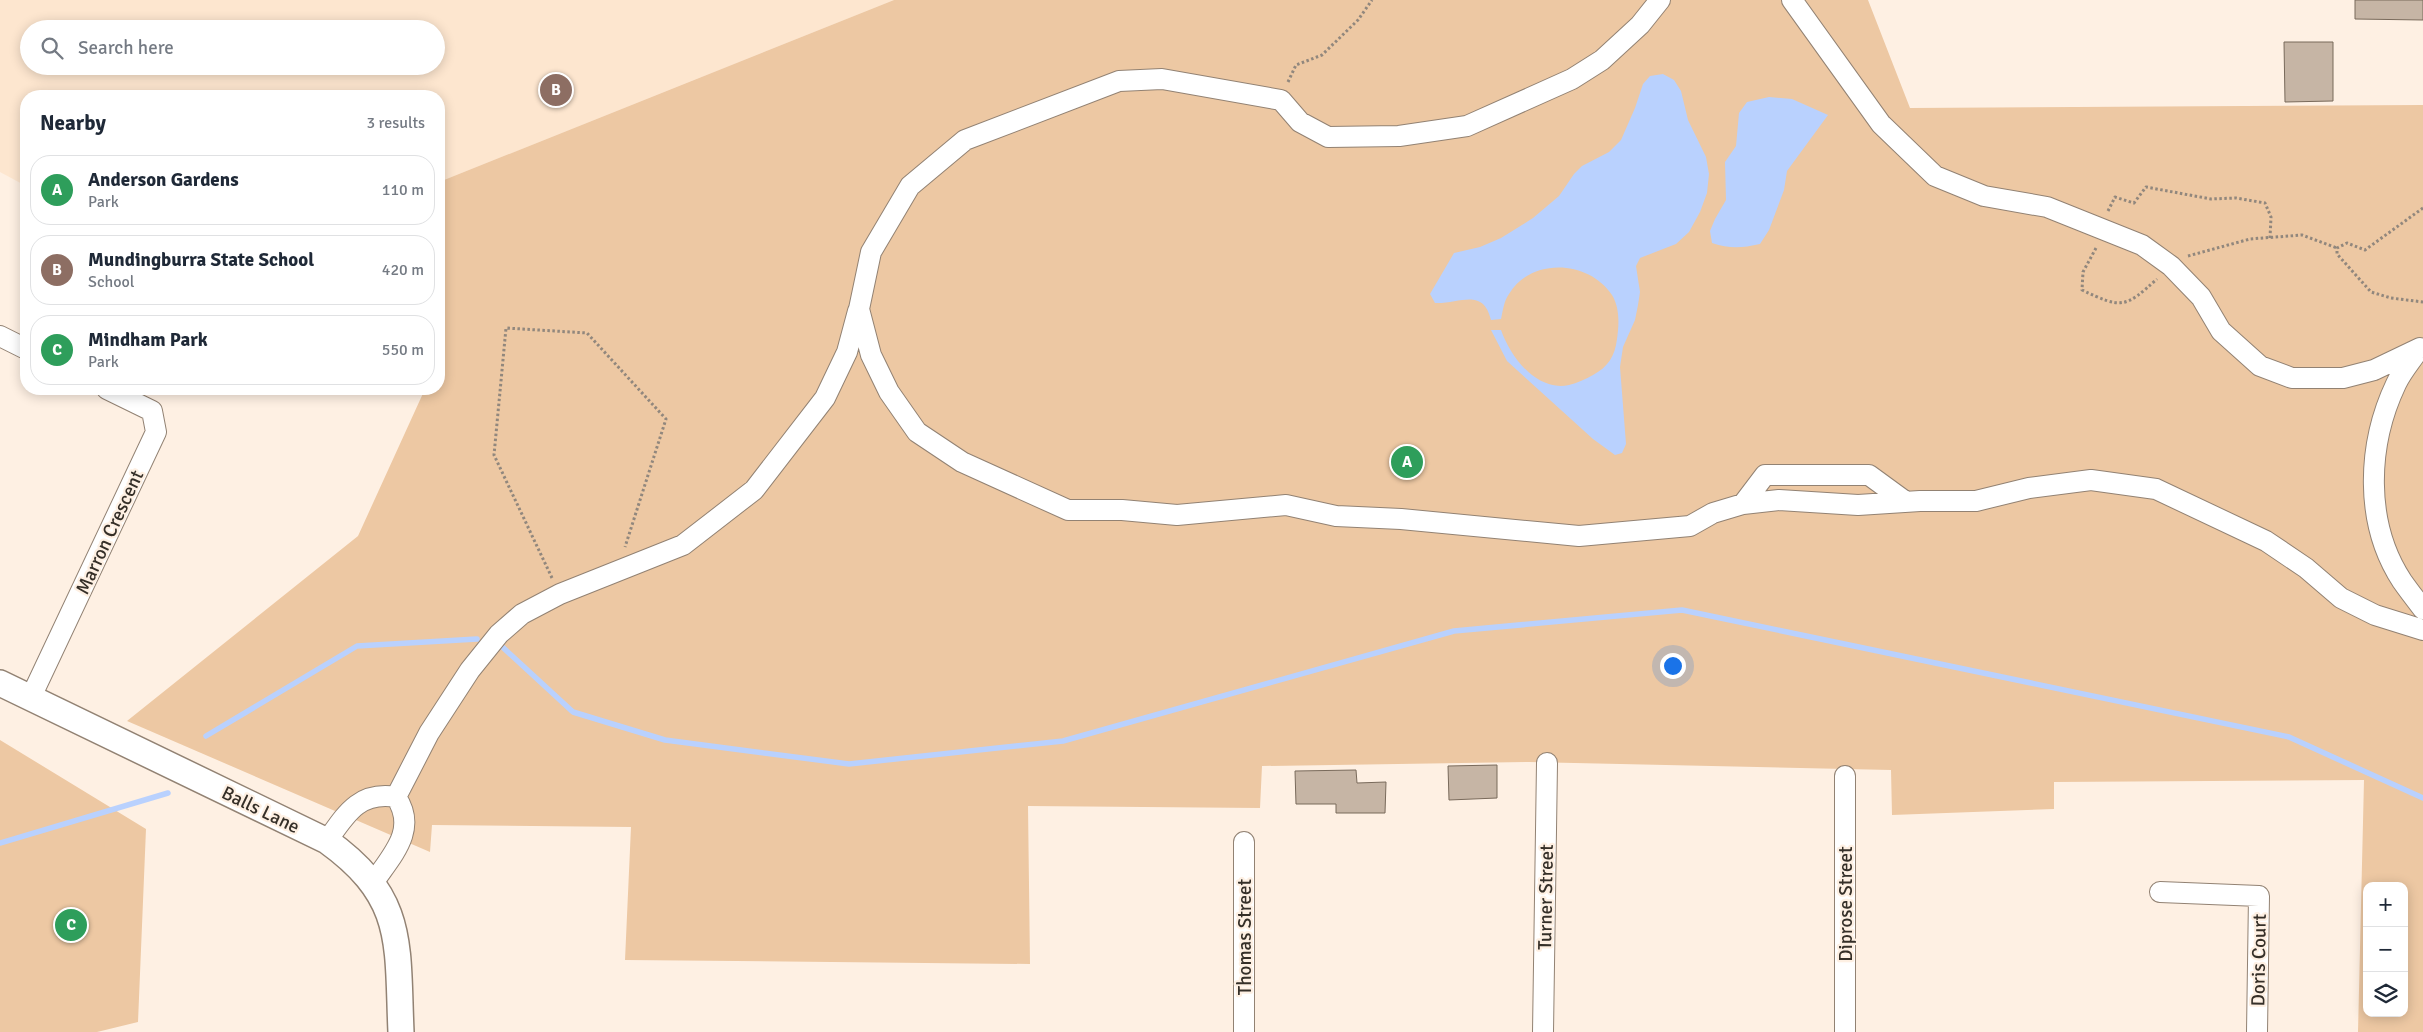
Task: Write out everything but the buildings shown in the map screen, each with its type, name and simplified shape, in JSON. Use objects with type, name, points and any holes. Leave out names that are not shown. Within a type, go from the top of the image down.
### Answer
[{"type":"main road","name":"Balls Lane","points":[[0,683],[326,841],[360,868],[373,883],[391,915],[397,942],[401,1032]]},
{"type":"street","points":[[396,797],[429,734],[449,701],[494,641],[522,614],[560,594],[683,545],[754,490],[825,398],[847,352],[859,309],[871,252],[910,186],[965,140],[1119,81],[1162,79],[1281,100],[1300,122],[1328,137],[1399,136],[1467,126],[1572,80],[1602,60],[1640,25],[1660,0]]},
{"type":"street","points":[[1792,0],[1881,124],[1936,176],[1984,196],[2047,206],[2142,245],[2171,266],[2201,297],[2221,331],[2260,366],[2292,378],[2343,378],[2374,370],[2422,346]]},
{"type":"street","points":[[859,309],[875,362],[889,392],[918,432],[962,462],[1068,510],[1122,510],[1177,514],[1286,505],[1336,516],[1401,519],[1580,536],[1690,526],[1713,513],[1743,504],[1779,500],[1858,505],[1976,501],[2029,488],[2092,480],[2156,489],[2266,541],[2306,568],[2341,598],[2367,611],[2423,630]]},
{"type":"street","points":[[0,336],[20,346]]},
{"type":"street","points":[[2422,346],[2397,382],[2390,397],[2381,420],[2373,461],[2374,502],[2384,542],[2401,580],[2423,609]]},
{"type":"street","name":"Marron Crescent","points":[[31,697],[156,432],[152,411],[119,395]]},
{"type":"street","points":[[1743,504],[1765,474],[1869,475],[1906,502]]},
{"type":"street","name":"Turner Street","points":[[1543,1032],[1547,763]]},
{"type":"street","name":"Diprose Street","points":[[1846,776],[1846,1032]]},
{"type":"street","points":[[326,841],[350,810],[366,800],[381,794],[396,797],[404,809],[406,826],[400,842],[373,883]]},
{"type":"street","name":"Thomas Street","points":[[1244,842],[1244,1032]]},
{"type":"street","name":"Doris Court","points":[[2160,892],[2259,896],[2257,1032]]},
{"type":"path","points":[[1281,100],[1296,64],[1322,55],[1358,20],[1372,0]]},
{"type":"path","points":[[2270,238],[2271,217],[2265,203],[2236,198],[2211,199],[2146,187],[2134,203],[2115,197],[2100,227],[2095,252],[2083,272],[2082,290],[2102,299],[2131,302],[2180,260],[2202,251],[2250,239],[2270,238],[2302,235],[2337,248],[2346,243],[2365,250],[2423,208]]},
{"type":"path","points":[[2337,248],[2337,254],[2371,292],[2391,298],[2423,302]]},
{"type":"path","points":[[560,594],[494,455],[506,328],[587,333],[666,419],[617,571]]},
{"type":"shaded area","points":[[0,0],[894,0],[445,180],[445,90],[20,90],[20,183],[0,172]]},
{"type":"shaded area","points":[[894,0],[1868,0],[1910,108],[2423,105],[2423,1032],[2358,1032],[2364,780],[2054,782],[2054,809],[1892,815],[1891,770],[1529,762],[1262,766],[1260,808],[1028,806],[1030,964],[625,960],[631,827],[432,825],[430,852],[127,721],[358,536],[422,395],[445,395],[445,180]]},
{"type":"shaded area","points":[[0,740],[146,829],[138,1022],[97,1032],[0,1032]]},
{"type":"water","points":[[1663,74],[1674,80],[1681,91],[1688,120],[1706,157],[1709,174],[1707,193],[1700,212],[1689,232],[1676,244],[1640,258],[1636,266],[1640,292],[1638,305],[1635,320],[1623,347],[1620,367],[1626,444],[1622,453],[1615,455],[1593,439],[1507,361],[1491,330],[1501,330],[1518,361],[1535,378],[1557,386],[1581,381],[1607,365],[1616,345],[1618,311],[1615,300],[1602,283],[1589,275],[1575,270],[1545,269],[1531,274],[1519,282],[1507,297],[1501,319],[1491,320],[1487,310],[1476,300],[1435,303],[1430,294],[1454,253],[1480,247],[1501,238],[1533,218],[1559,196],[1582,166],[1609,152],[1621,140],[1643,84],[1650,76]]},
{"type":"water","points":[[1769,97],[1792,99],[1828,115],[1787,171],[1784,190],[1769,230],[1760,244],[1736,247],[1712,243],[1710,231],[1726,200],[1725,162],[1736,146],[1739,113],[1747,102]]},
{"type":"waterway","points":[[497,642],[573,712],[665,740],[849,764],[1063,741],[1454,631],[1682,610],[2289,737],[2423,798]]},
{"type":"waterway","points":[[206,736],[357,646],[477,639]]},
{"type":"waterway","points":[[0,843],[168,793]]},
{"type":"place","name":"Mundingburra State School","points":[[556,90]]},
{"type":"place","name":"Anderson Gardens","points":[[1407,462]]},
{"type":"place","name":"Mindham Park","points":[[71,925]]}]
